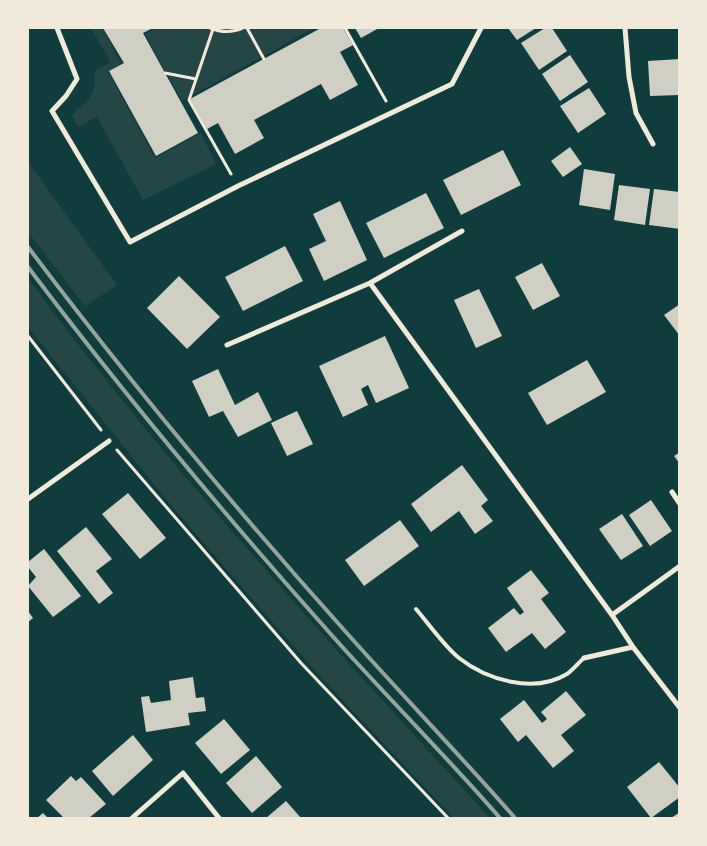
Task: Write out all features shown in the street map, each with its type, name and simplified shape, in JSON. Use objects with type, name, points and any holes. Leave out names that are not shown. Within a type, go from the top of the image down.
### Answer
[{"type":"street","points":[[57,28],[77,79],[66,96],[52,110],[130,242],[238,186],[452,84],[481,28]]},
{"type":"street","points":[[625,28],[629,77],[636,113],[653,144]]},
{"type":"street","points":[[227,345],[370,284],[462,231]]},
{"type":"street","points":[[370,284],[612,615],[633,647],[680,708]]},
{"type":"street","points":[[28,499],[109,441]]},
{"type":"street","points":[[672,492],[680,504]]},
{"type":"street","points":[[612,615],[680,566]]},
{"type":"street","points":[[584,658],[633,647]]},
{"type":"street","points":[[132,818],[183,772],[219,818]]},
{"type":"lane","points":[[416,609],[458,657],[487,675],[516,683],[546,682],[567,674],[584,658]]},
{"type":"path","points":[[238,186],[189,100],[212,28],[224,32],[245,28],[264,59]]},
{"type":"path","points":[[345,28],[392,113]]},
{"type":"path","points":[[165,73],[196,78]]},
{"type":"path","points":[[28,336],[109,441],[301,663],[448,818]]},
{"type":"shaded area","points":[[91,28],[102,28],[121,63],[108,72],[155,158],[201,133],[216,164],[143,200],[97,117],[78,127],[72,116],[91,96],[95,71],[111,62]]},
{"type":"shaded area","points":[[157,28],[314,28],[182,101],[145,34]]},
{"type":"shaded area","points":[[28,162],[117,285],[85,306],[28,232]]},
{"type":"shaded area","points":[[28,278],[103,376],[220,518],[342,656],[490,818],[454,818],[322,678],[165,498],[28,327]]},
{"type":"building","points":[[103,28],[153,28],[143,33],[198,133],[156,156],[109,71],[124,63]]},
{"type":"building","points":[[321,28],[343,28],[353,45],[340,52],[358,85],[330,100],[321,84],[254,120],[264,138],[235,154],[218,123],[207,129],[190,99]]},
{"type":"building","points":[[355,28],[379,28],[361,38]]},
{"type":"building","points":[[508,28],[536,28],[517,40]]},
{"type":"building","points":[[545,28],[552,28],[567,51],[539,70],[521,43]]},
{"type":"building","points":[[570,55],[588,82],[560,101],[542,74]]},
{"type":"building","points":[[680,59],[680,95],[650,96],[648,61]]},
{"type":"building","points":[[589,88],[606,114],[578,133],[560,106]]},
{"type":"building","points":[[570,147],[582,164],[563,177],[551,161]]},
{"type":"building","points":[[503,150],[521,185],[461,215],[443,180]]},
{"type":"building","points":[[584,169],[615,174],[610,210],[579,205]]},
{"type":"building","points":[[619,185],[650,189],[645,225],[614,220]]},
{"type":"building","points":[[654,189],[680,192],[680,229],[649,225]]},
{"type":"building","points":[[426,193],[444,228],[384,258],[366,223]]},
{"type":"building","points":[[340,201],[367,260],[324,281],[309,249],[326,241],[313,214]]},
{"type":"building","points":[[285,246],[303,281],[243,311],[225,277]]},
{"type":"building","points":[[542,263],[560,296],[533,310],[515,277]]},
{"type":"building","points":[[179,276],[220,317],[187,349],[147,308]]},
{"type":"building","points":[[479,289],[502,336],[476,348],[454,300]]},
{"type":"building","points":[[680,304],[680,336],[664,315]]},
{"type":"building","points":[[385,336],[409,388],[376,403],[368,385],[361,389],[368,405],[343,417],[319,366]]},
{"type":"building","points":[[587,360],[606,392],[547,425],[528,393]]},
{"type":"building","points":[[218,369],[235,405],[258,392],[272,420],[238,437],[223,411],[209,417],[192,381]]},
{"type":"building","points":[[297,411],[313,444],[287,456],[271,423]]},
{"type":"building","points":[[680,452],[680,464],[674,456]]},
{"type":"building","points":[[462,465],[488,500],[481,506],[493,521],[475,534],[459,511],[431,532],[411,504]]},
{"type":"building","points":[[128,493],[166,538],[140,559],[102,514]]},
{"type":"building","points":[[651,500],[672,531],[650,546],[629,515]]},
{"type":"building","points":[[622,514],[643,546],[621,560],[599,529]]},
{"type":"building","points":[[400,520],[419,546],[364,586],[345,560]]},
{"type":"building","points":[[86,527],[112,559],[96,571],[113,593],[99,604],[57,551]]},
{"type":"building","points":[[44,549],[81,596],[53,617],[28,586],[36,577],[28,567],[28,562]]},
{"type":"building","points":[[531,570],[549,593],[541,599],[566,632],[545,649],[532,633],[506,652],[488,628],[514,608],[520,615],[524,612],[507,588]]},
{"type":"building","points":[[28,611],[33,618],[28,622]]},
{"type":"building","points":[[193,677],[196,698],[204,697],[206,711],[188,713],[190,725],[146,732],[141,697],[149,696],[151,703],[171,700],[169,681]]},
{"type":"building","points":[[566,691],[586,715],[561,735],[574,751],[553,768],[526,735],[518,742],[500,719],[524,700],[542,723],[547,719],[541,712]]},
{"type":"building","points":[[224,719],[250,750],[221,774],[195,743]]},
{"type":"building","points":[[133,735],[153,760],[113,796],[92,771]]},
{"type":"building","points":[[256,756],[282,787],[252,813],[226,783]]},
{"type":"building","points":[[659,762],[680,788],[680,797],[651,818],[627,787]]},
{"type":"building","points":[[71,776],[76,781],[81,777],[106,804],[89,818],[64,818],[46,800]]},
{"type":"building","points":[[286,801],[301,818],[266,818]]},
{"type":"building","points":[[680,812],[680,818],[671,818]]},
{"type":"building","points":[[43,813],[48,818],[37,818]]},
{"type":"railway","points":[[28,247],[104,346],[222,490],[345,631],[515,818]]},
{"type":"railway","points":[[28,267],[140,410],[256,549],[336,640],[500,818]]}]
